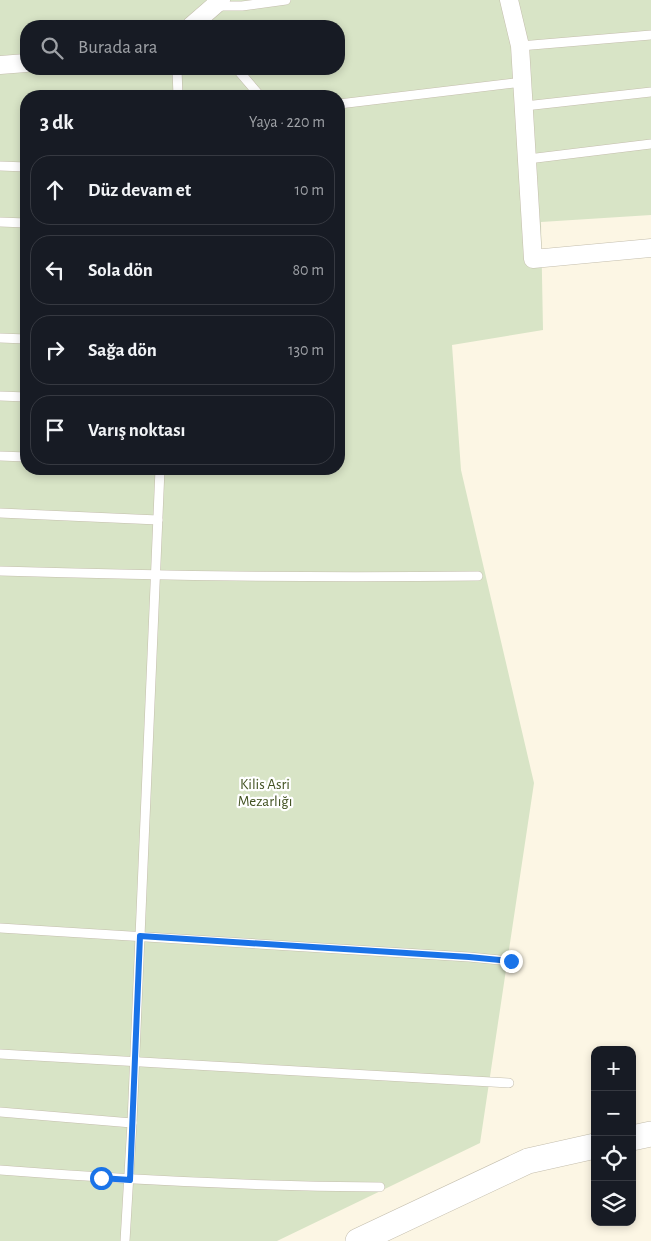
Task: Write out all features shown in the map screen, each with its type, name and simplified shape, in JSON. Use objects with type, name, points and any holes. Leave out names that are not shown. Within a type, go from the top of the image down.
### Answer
[{"type":"street","points":[[509,0],[520,46],[533,259],[651,248]]},
{"type":"street","points":[[199,20],[217,3]]},
{"type":"street","points":[[0,65],[20,63]]},
{"type":"street","points":[[636,1137],[651,1134]]},
{"type":"street","points":[[358,1241],[528,1161],[591,1147]]},
{"type":"lane","points":[[217,3],[242,6],[286,0]]},
{"type":"lane","points":[[520,46],[651,35]]},
{"type":"lane","points":[[178,75],[178,90]]},
{"type":"lane","points":[[242,75],[255,90]]},
{"type":"lane","points":[[345,103],[523,82]]},
{"type":"lane","points":[[524,106],[651,92]]},
{"type":"lane","points":[[528,159],[651,144]]},
{"type":"lane","points":[[0,166],[20,167]]},
{"type":"lane","points":[[0,222],[20,223]]},
{"type":"lane","points":[[0,338],[20,339]]},
{"type":"lane","points":[[0,396],[20,397]]},
{"type":"lane","points":[[0,456],[20,457]]},
{"type":"lane","points":[[125,1241],[130,1180],[160,475]]},
{"type":"lane","points":[[0,514],[158,520]]},
{"type":"lane","points":[[0,571],[155,576],[333,578],[478,576]]},
{"type":"lane","points":[[0,928],[511,961]]},
{"type":"lane","points":[[0,1054],[509,1083]]},
{"type":"lane","points":[[0,1112],[132,1123]]},
{"type":"lane","points":[[0,1170],[130,1180],[275,1187],[380,1187]]},
{"type":"green space","name":"Kilis Asri Mezarlığı","points":[[0,0],[651,0],[651,215],[541,222],[543,330],[452,345],[461,470],[534,783],[480,1143],[277,1241],[0,1241]]},
{"type":"route","points":[[101,1178],[130,1180],[140,936],[511,961]]}]
